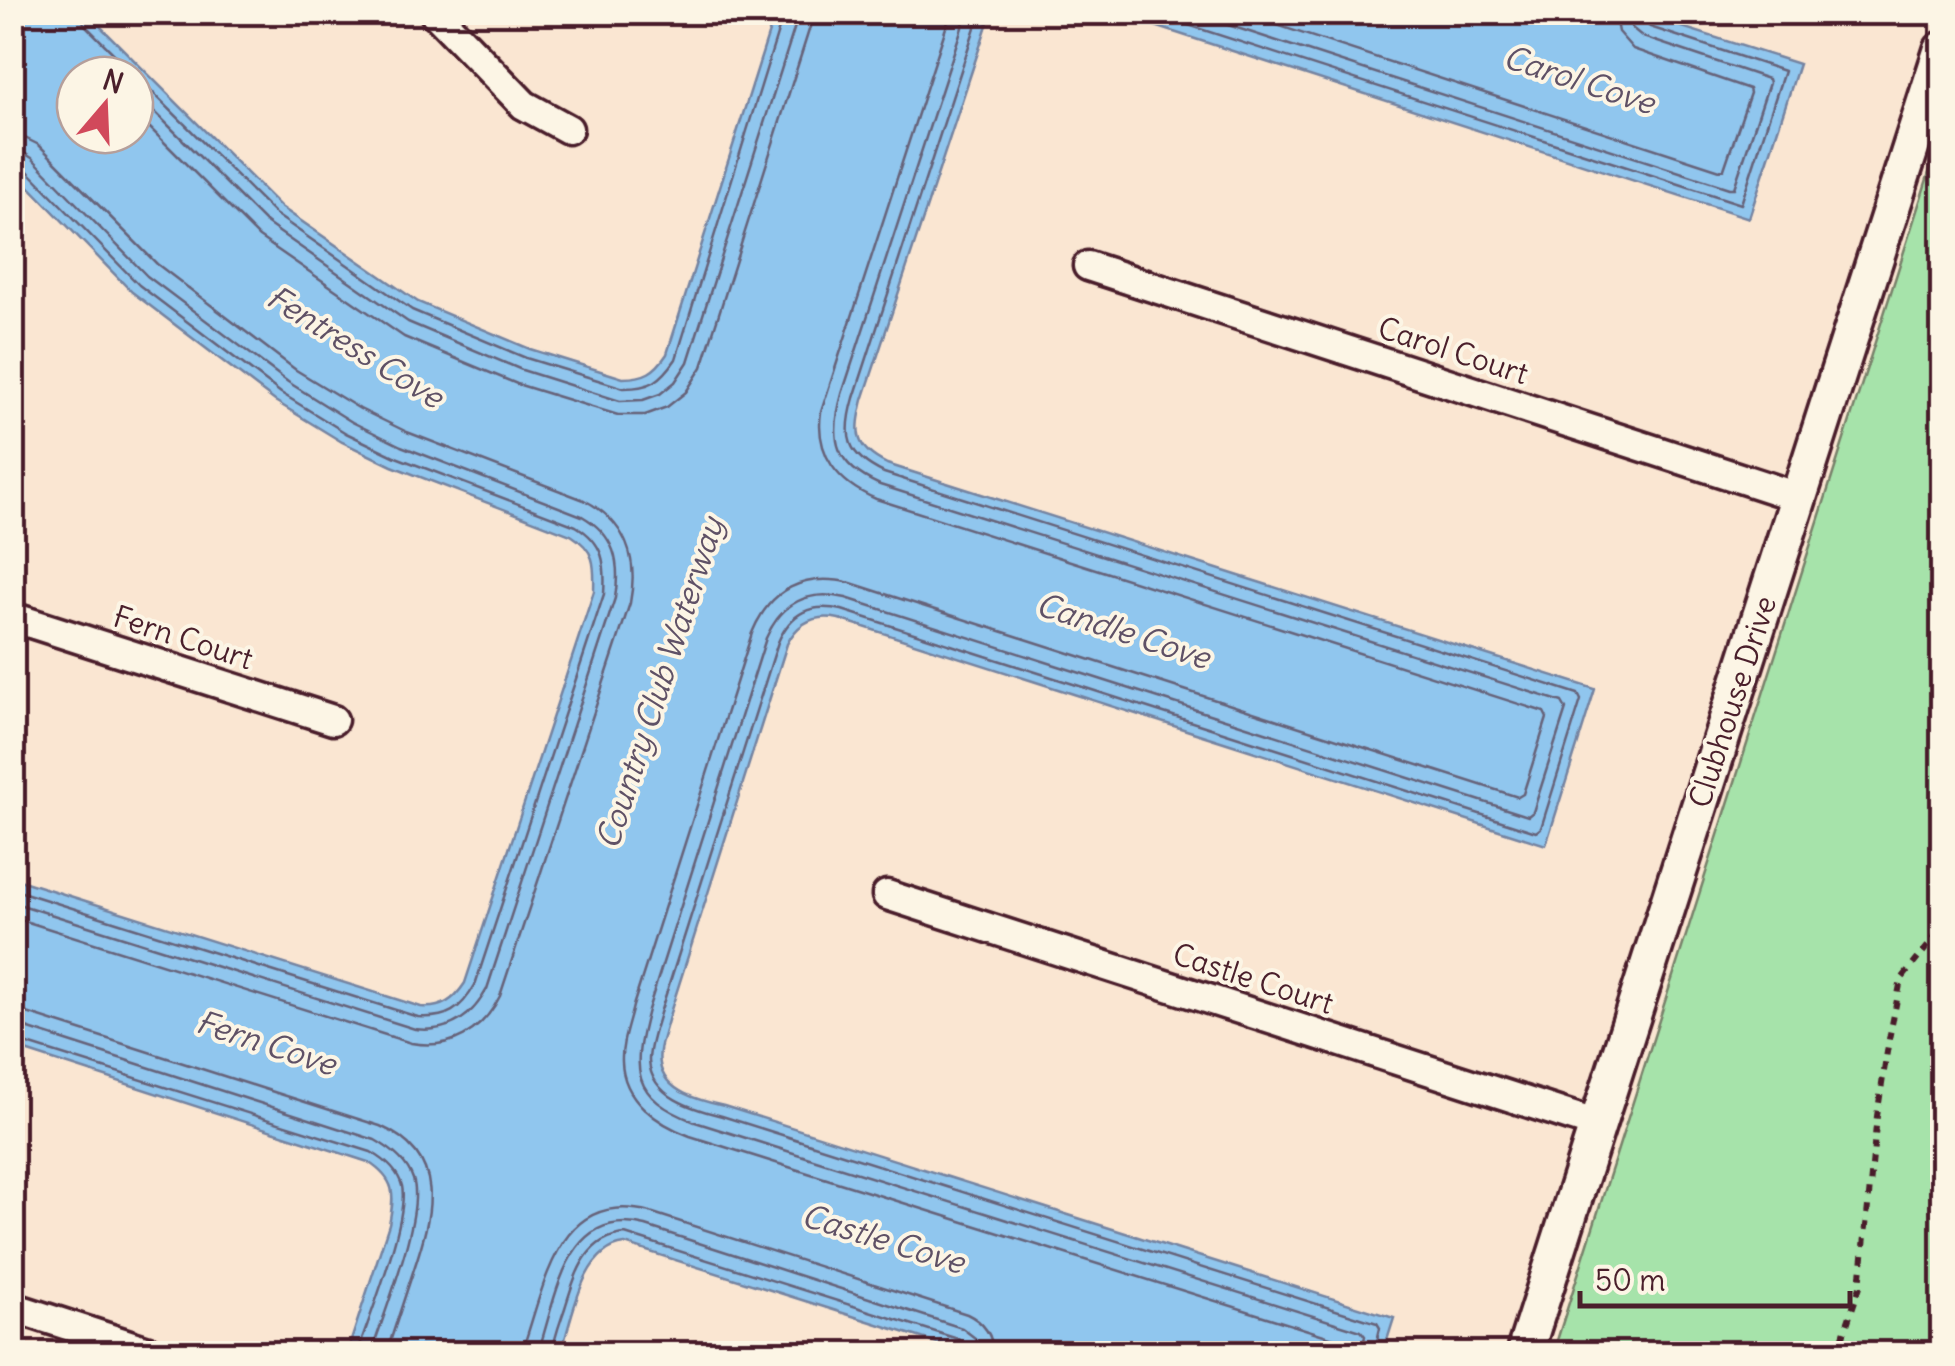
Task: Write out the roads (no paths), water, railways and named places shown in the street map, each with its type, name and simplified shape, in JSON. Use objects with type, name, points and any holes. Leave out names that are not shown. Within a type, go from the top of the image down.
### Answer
[{"type":"street","points":[[434,12],[524,105],[568,129]]},
{"type":"street","name":"Clubhouse Drive","points":[[1524,1354],[1941,59]]},
{"type":"street","name":"Carol Court","points":[[1088,266],[1798,497]]},
{"type":"street","name":"Fern Court","points":[[12,617],[333,720]]},
{"type":"street","name":"Castle Court","points":[[887,895],[1598,1125]]},
{"type":"street","points":[[12,1307],[156,1354]]},
{"type":"water","points":[[13,12],[87,13],[129,55],[55,55],[55,155],[155,155],[155,81],[281,207],[418,302],[530,349],[623,378],[654,370],[667,354],[775,13],[991,13],[863,400],[858,431],[863,445],[887,464],[1595,689],[1546,845],[839,619],[815,619],[796,630],[787,644],[669,1016],[660,1064],[668,1082],[695,1098],[1394,1318],[1383,1353],[969,1353],[625,1244],[610,1248],[589,1271],[561,1353],[347,1353],[389,1224],[389,1182],[368,1162],[13,1047],[13,878],[421,1007],[447,1002],[465,983],[594,591],[592,558],[571,535],[392,466],[342,442],[275,401],[132,292],[13,170]]},
{"type":"water","name":"Carol Cove","points":[[1115,13],[1638,13],[1799,64],[1749,218]]},
{"type":"water label","name":"Fentress Cove","points":[[355,347]]},
{"type":"water label","name":"Candle Cove","points":[[1123,631]]},
{"type":"water label","name":"Country Club Waterway","points":[[660,683]]},
{"type":"water label","name":"Fern Cove","points":[[266,1043]]},
{"type":"water label","name":"Castle Cove","points":[[883,1239]]}]
